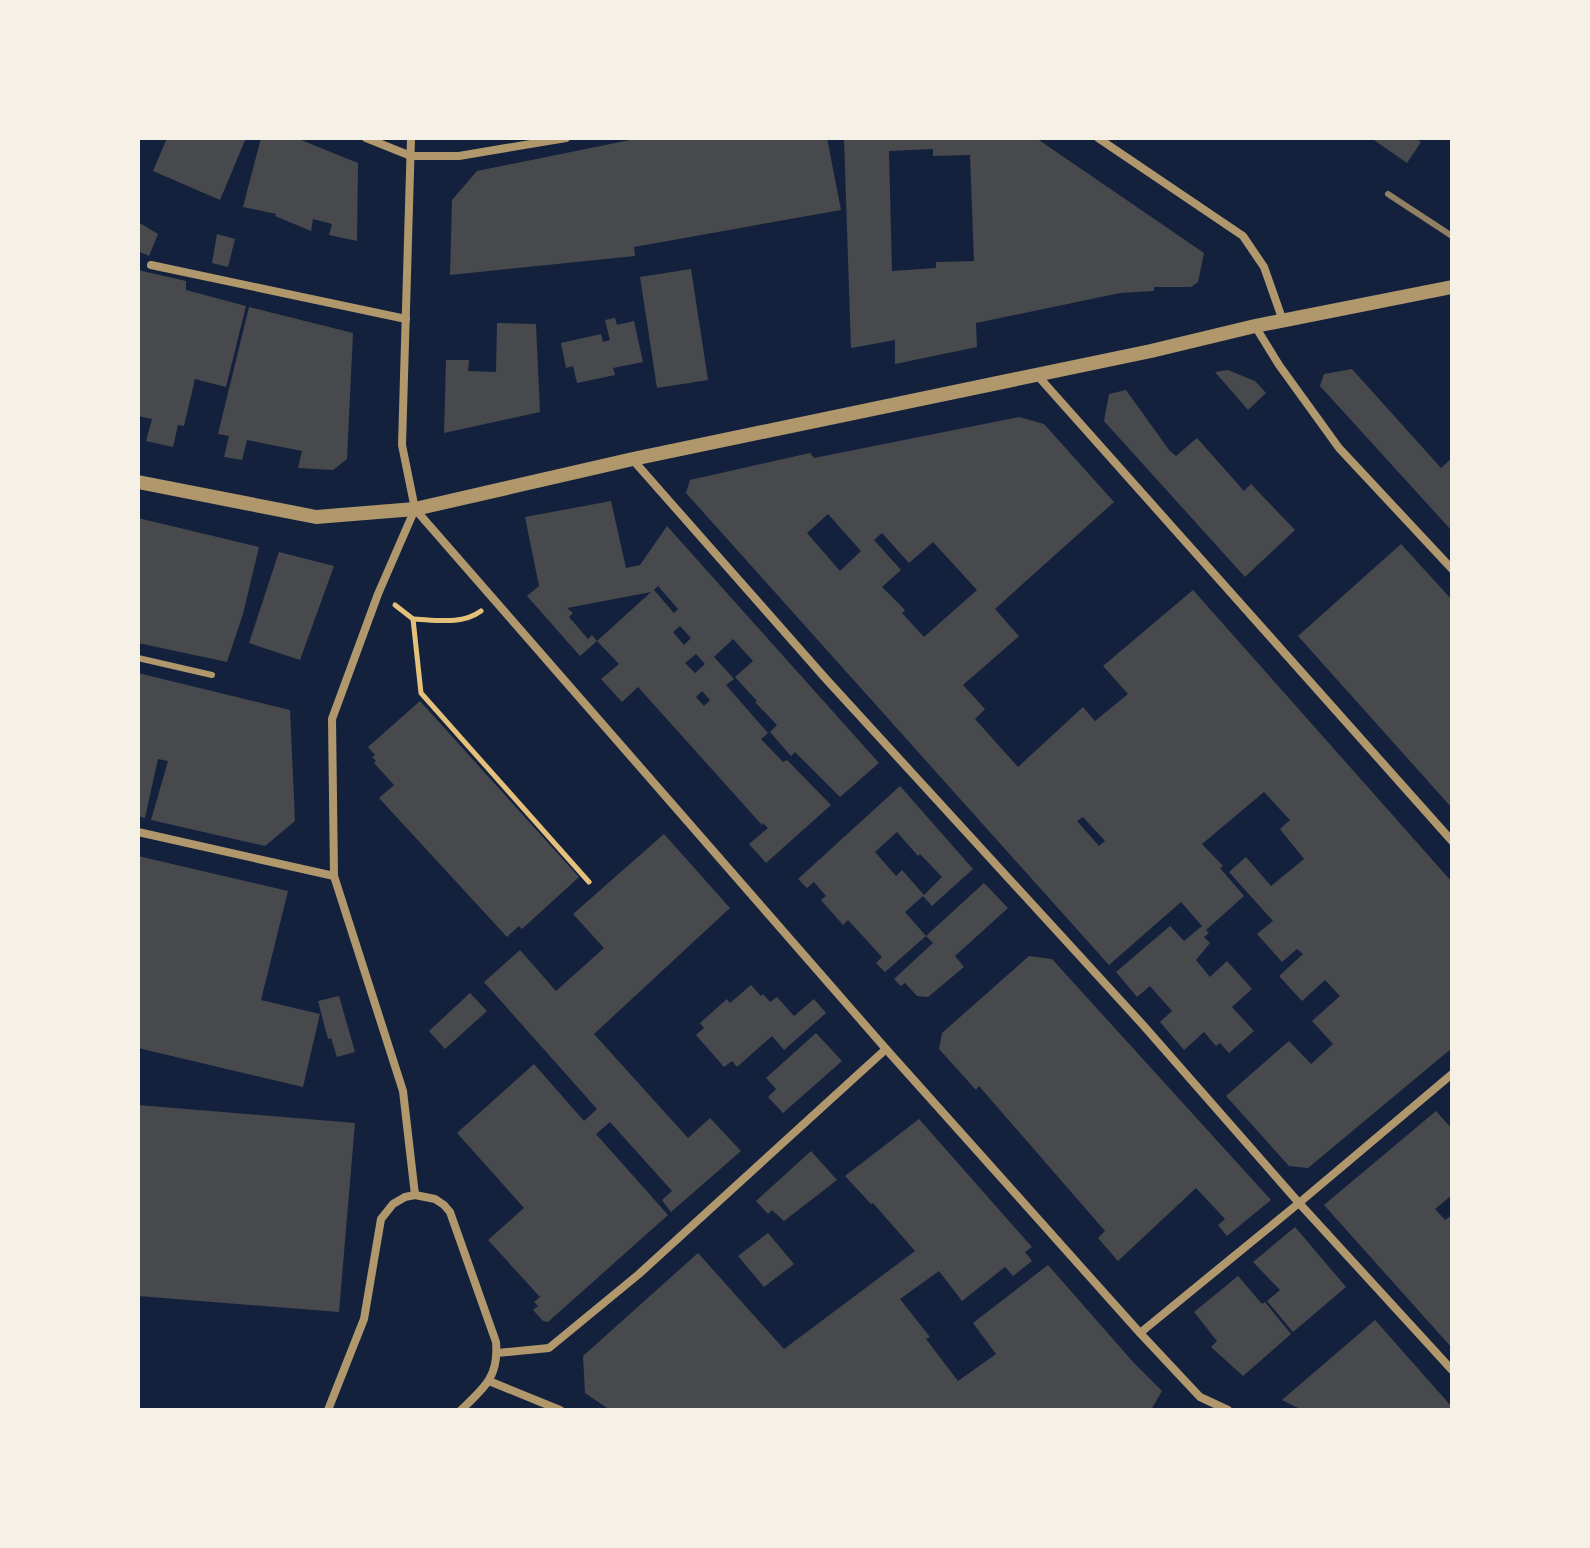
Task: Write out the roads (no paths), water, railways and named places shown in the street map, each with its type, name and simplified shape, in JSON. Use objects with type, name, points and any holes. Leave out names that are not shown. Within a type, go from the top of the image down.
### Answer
[{"type":"street","points":[[366,138],[411,156],[459,156],[566,138]]},
{"type":"street","points":[[411,138],[402,445],[415,509],[624,752],[1140,1333],[1200,1397],[1228,1410]]},
{"type":"street","points":[[1098,138],[1243,236],[1264,267],[1283,321]]},
{"type":"street","points":[[151,265],[406,319]]},
{"type":"street","points":[[138,482],[316,517],[415,509],[633,459],[1452,287]]},
{"type":"street","points":[[1255,326],[1339,448],[1452,569]]},
{"type":"street","points":[[1037,375],[1452,841]]},
{"type":"street","points":[[633,459],[826,679],[1143,1025],[1299,1203],[1452,1370]]},
{"type":"street","points":[[415,509],[378,594],[332,719],[334,876],[403,1091],[415,1195]]},
{"type":"street","points":[[138,832],[334,876]]},
{"type":"street","points":[[497,1353],[549,1348],[639,1274],[886,1049]]},
{"type":"street","points":[[1140,1333],[1452,1074]]},
{"type":"street","points":[[328,1410],[364,1319],[381,1219],[393,1204],[415,1195],[435,1199],[450,1212],[496,1342],[497,1353],[489,1381],[461,1410]]},
{"type":"street","points":[[489,1381],[560,1410]]},
{"type":"lane","points":[[138,658],[212,675]]},
{"type":"railway","points":[[1388,194],[1452,236]]}]
